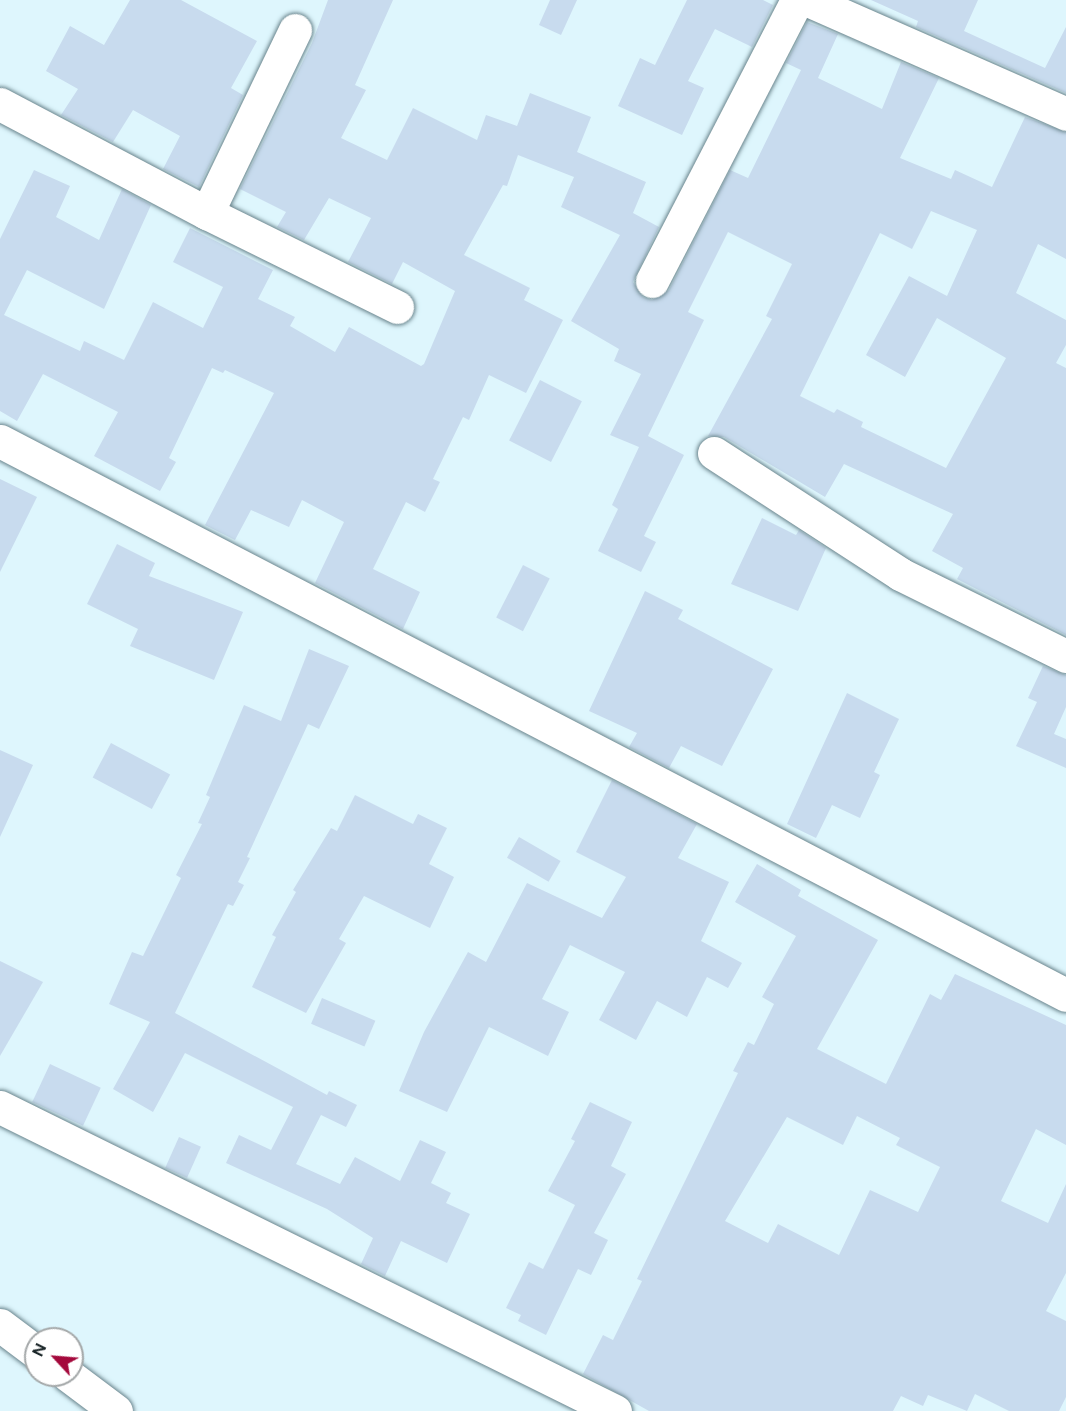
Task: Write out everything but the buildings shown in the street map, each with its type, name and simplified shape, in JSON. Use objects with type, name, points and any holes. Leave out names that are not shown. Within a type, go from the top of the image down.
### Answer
[{"type":"street","points":[[652,281],[797,0]]},
{"type":"street","points":[[808,0],[1066,114]]},
{"type":"street","points":[[207,213],[295,30]]},
{"type":"street","points":[[0,104],[207,213],[397,307]]},
{"type":"street","points":[[0,441],[1066,995]]},
{"type":"street","points":[[714,453],[900,574],[1066,656]]},
{"type":"street","points":[[0,1107],[615,1411]]},
{"type":"street","points":[[0,1325],[24,1343]]},
{"type":"street","points":[[84,1387],[116,1411]]}]
